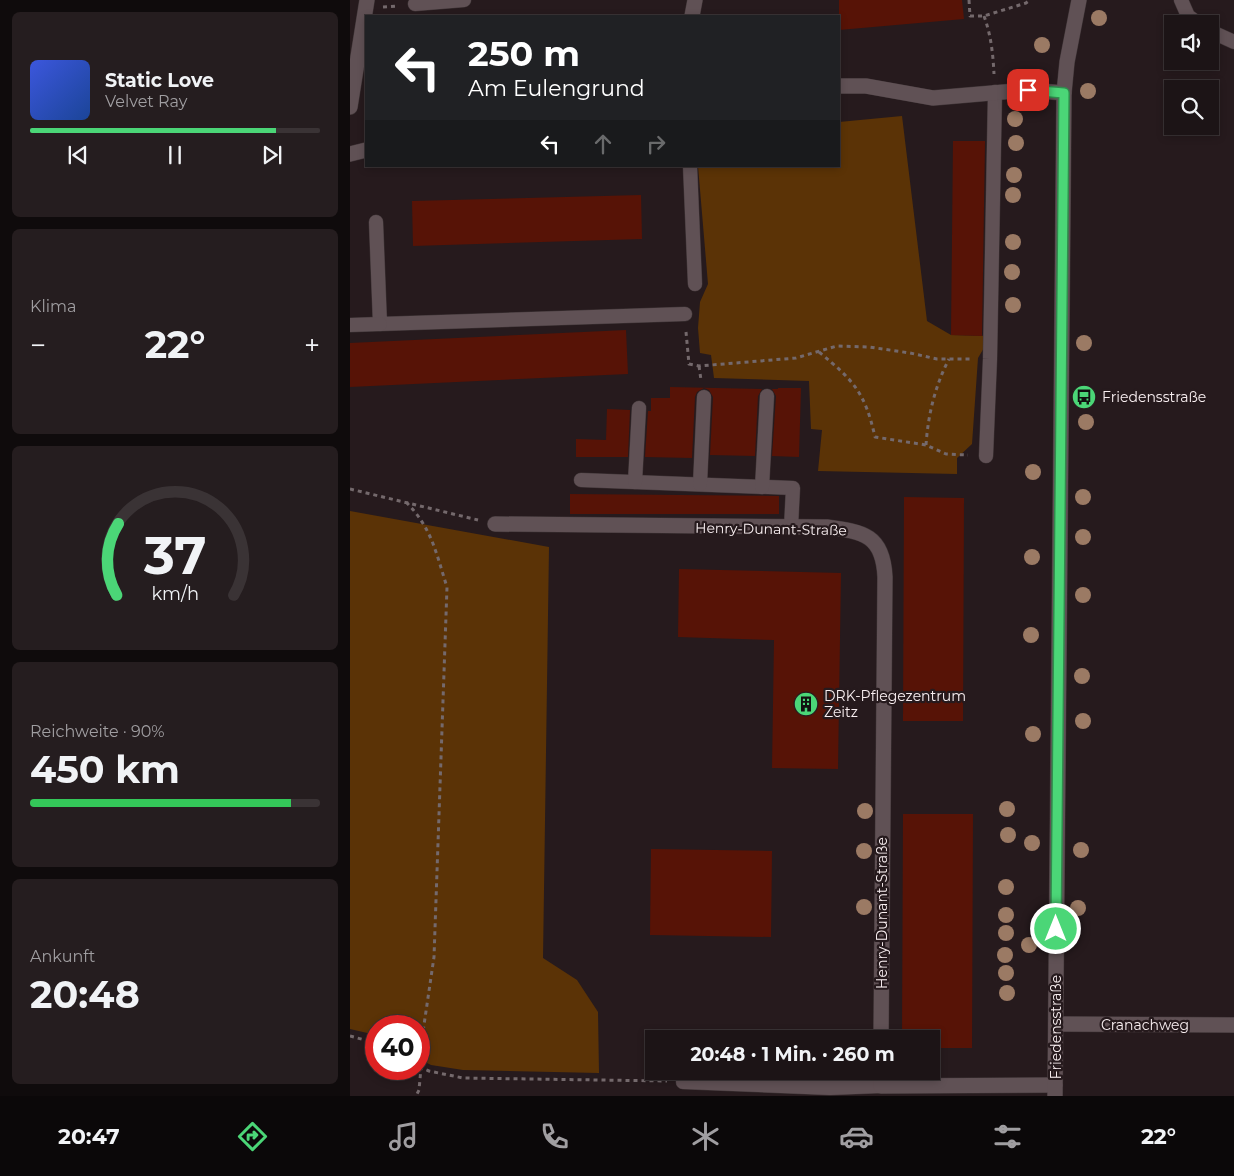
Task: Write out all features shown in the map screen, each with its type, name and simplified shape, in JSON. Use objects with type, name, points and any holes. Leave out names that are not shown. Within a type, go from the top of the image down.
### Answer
[{"type":"street","points":[[692,15],[695,0]]},
{"type":"street","name":"Friedensstraße","points":[[1055,1090],[1064,93],[1067,62],[1080,0]]},
{"type":"street","points":[[350,107],[366,4]]},
{"type":"street","points":[[840,86],[866,86],[933,98],[1028,90],[1064,93]]},
{"type":"street","points":[[350,154],[365,150]]},
{"type":"street","name":"Henry-Dunant-Straße","points":[[495,524],[827,527],[857,531],[870,539],[880,550],[884,565],[882,1030]]},
{"type":"street","name":"Cranachweg","points":[[1056,1024],[1234,1025]]},
{"type":"street","points":[[897,1080],[1055,1090]]},
{"type":"lane","points":[[415,4],[464,0]]},
{"type":"lane","points":[[1181,0],[1188,15]]},
{"type":"lane","points":[[1219,35],[1234,42]]},
{"type":"lane","points":[[986,456],[990,358],[995,92]]},
{"type":"lane","points":[[690,167],[695,284]]},
{"type":"lane","points":[[376,222],[380,324]]},
{"type":"lane","points":[[350,325],[685,314]]},
{"type":"lane","points":[[700,484],[704,396]]},
{"type":"lane","points":[[762,487],[767,396]]},
{"type":"lane","points":[[635,482],[639,408]]},
{"type":"lane","points":[[581,480],[793,488],[791,527]]},
{"type":"lane","points":[[683,1082],[830,1088],[875,1080]]},
{"type":"path","points":[[969,0],[970,16],[984,16],[1026,3],[1030,0]]},
{"type":"path","points":[[366,4],[415,4]]},
{"type":"path","points":[[984,16],[993,52],[995,92]]},
{"type":"path","points":[[685,314],[689,364],[700,366],[796,358],[837,346],[870,347],[910,352],[937,359],[990,358]]},
{"type":"path","points":[[819,352],[849,379],[863,398],[870,414],[874,437],[926,445],[946,454],[986,456]]},
{"type":"path","points":[[926,445],[927,426],[933,398],[948,359]]},
{"type":"path","points":[[350,489],[495,524]]},
{"type":"path","points":[[406,502],[417,513],[430,532],[447,587],[434,957],[425,1015]]},
{"type":"path","points":[[350,1036],[365,1040]]},
{"type":"path","points":[[430,1071],[463,1078],[683,1082]]},
{"type":"path","points":[[416,1096],[419,1090],[419,1080]]},
{"type":"shaded area","points":[[902,116],[927,321],[951,335],[991,336],[978,358],[972,444],[957,458],[957,474],[818,471],[822,430],[811,429],[809,381],[714,378],[711,355],[700,353],[698,328],[700,302],[708,284],[698,167],[840,167],[840,122]]},
{"type":"shaded area","points":[[350,511],[549,547],[543,958],[577,980],[598,1012],[599,1073],[463,1070],[431,1065],[430,1015],[365,1015],[365,1032],[350,1029]]},
{"type":"building","points":[[839,0],[962,0],[964,19],[840,30]]},
{"type":"building","points":[[953,141],[985,141],[982,336],[951,335]]},
{"type":"building","points":[[641,195],[642,239],[413,246],[412,201]]},
{"type":"building","points":[[626,330],[628,374],[350,387],[350,343]]},
{"type":"building","points":[[670,387],[762,389],[758,396],[755,456],[710,455],[713,397],[709,390],[704,388],[697,392],[695,397],[692,458],[645,457],[648,411],[651,411],[651,398],[670,398]]},
{"type":"building","points":[[801,388],[799,457],[772,456],[776,396],[772,389]]},
{"type":"building","points":[[607,409],[630,410],[628,457],[576,457],[576,439],[606,440]]},
{"type":"building","points":[[570,494],[779,496],[779,514],[570,514]]},
{"type":"building","points":[[904,497],[964,498],[963,721],[903,721]]},
{"type":"building","name":"DRK-Pflegezentrum Zeitz","points":[[679,569],[841,573],[838,769],[772,768],[774,640],[678,637]]},
{"type":"building","points":[[903,814],[973,814],[972,1048],[940,1048],[940,1030],[902,1030]]},
{"type":"building","points":[[651,849],[772,851],[771,937],[650,935]]},
{"type":"place","name":"Friedensstraße","points":[[1084,397]]},
{"type":"place","name":"DRK-Pflegezentrum Zeitz","points":[[806,704]]},
{"type":"route","points":[[1028,90],[1064,93],[1056,929]]}]
